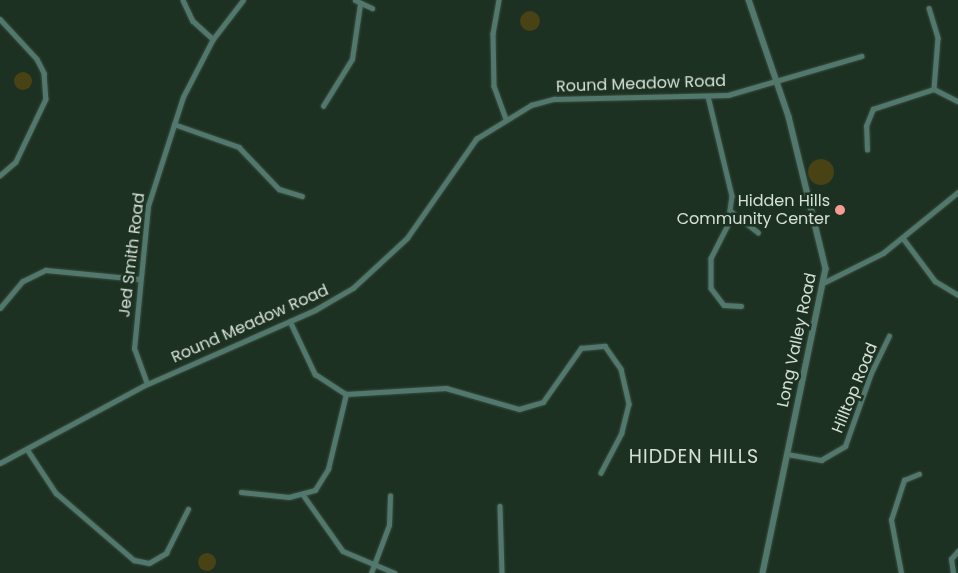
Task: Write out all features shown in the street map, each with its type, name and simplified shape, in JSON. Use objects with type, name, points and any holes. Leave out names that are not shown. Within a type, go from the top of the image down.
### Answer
[{"type":"street","points":[[183,0],[193,21],[213,39]]},
{"type":"street","name":"Jed Smith Road","points":[[147,384],[134,349],[148,206],[174,124],[213,39],[243,0]]},
{"type":"street","points":[[499,0],[493,33],[494,86],[506,119]]},
{"type":"street","name":"Long Valley Road","points":[[749,0],[777,80],[824,252],[825,282],[763,573]]},
{"type":"street","points":[[323,106],[352,59],[356,1],[372,8]]},
{"type":"street","points":[[929,8],[938,38],[934,89]]},
{"type":"street","points":[[0,20],[37,59],[44,73],[46,100],[16,162],[0,176]]},
{"type":"street","name":"Round Meadow Road","points":[[0,463],[147,384],[336,299],[384,262],[422,218],[469,146],[506,119],[547,100],[708,96],[777,80],[861,56]]},
{"type":"street","points":[[867,150],[866,126],[873,110],[934,89],[958,101]]},
{"type":"street","points":[[708,96],[732,212],[711,258],[711,288],[724,305],[741,306]]},
{"type":"street","points":[[174,124],[239,147],[279,189],[302,196]]},
{"type":"street","points":[[825,282],[903,238],[958,192]]},
{"type":"street","points":[[732,212],[758,232]]},
{"type":"street","points":[[903,238],[935,281],[958,295]]},
{"type":"street","points":[[0,308],[23,281],[46,270],[140,279]]},
{"type":"street","points":[[290,321],[315,374],[346,394],[438,388],[531,409],[550,393],[574,354],[599,344],[616,356],[629,404],[622,433],[601,473]]},
{"type":"street","name":"Hilltop Road","points":[[787,454],[821,460],[845,446],[871,372],[889,336]]},
{"type":"street","points":[[241,492],[304,496],[323,481],[328,470],[346,394]]},
{"type":"street","points":[[27,449],[56,494],[134,560],[150,563],[166,553],[188,509]]},
{"type":"street","points":[[901,573],[891,520],[904,480],[919,474]]},
{"type":"street","points":[[304,496],[333,541],[373,565],[395,573]]},
{"type":"street","points":[[371,573],[389,525],[390,496]]},
{"type":"street","points":[[500,506],[502,573]]},
{"type":"street","points":[[953,573],[949,566],[958,551]]},
{"type":"shaded area","points":[[530,11],[537,14],[540,21],[537,28],[530,31],[523,28],[520,21],[523,14]]},
{"type":"shaded area","points":[[23,72],[29,75],[32,81],[29,87],[23,90],[17,87],[14,81],[17,75]]},
{"type":"shaded area","points":[[821,159],[830,163],[834,172],[830,181],[821,185],[812,181],[808,172],[812,163]]},
{"type":"shaded area","points":[[207,553],[215,558],[216,562],[211,570],[207,571],[199,566],[198,562],[203,554]]},
{"type":"place","name":"Hidden Hills Community Center","points":[[840,210]]},
{"type":"district","name":"HIDDEN HILLS","points":[[694,457]]}]
